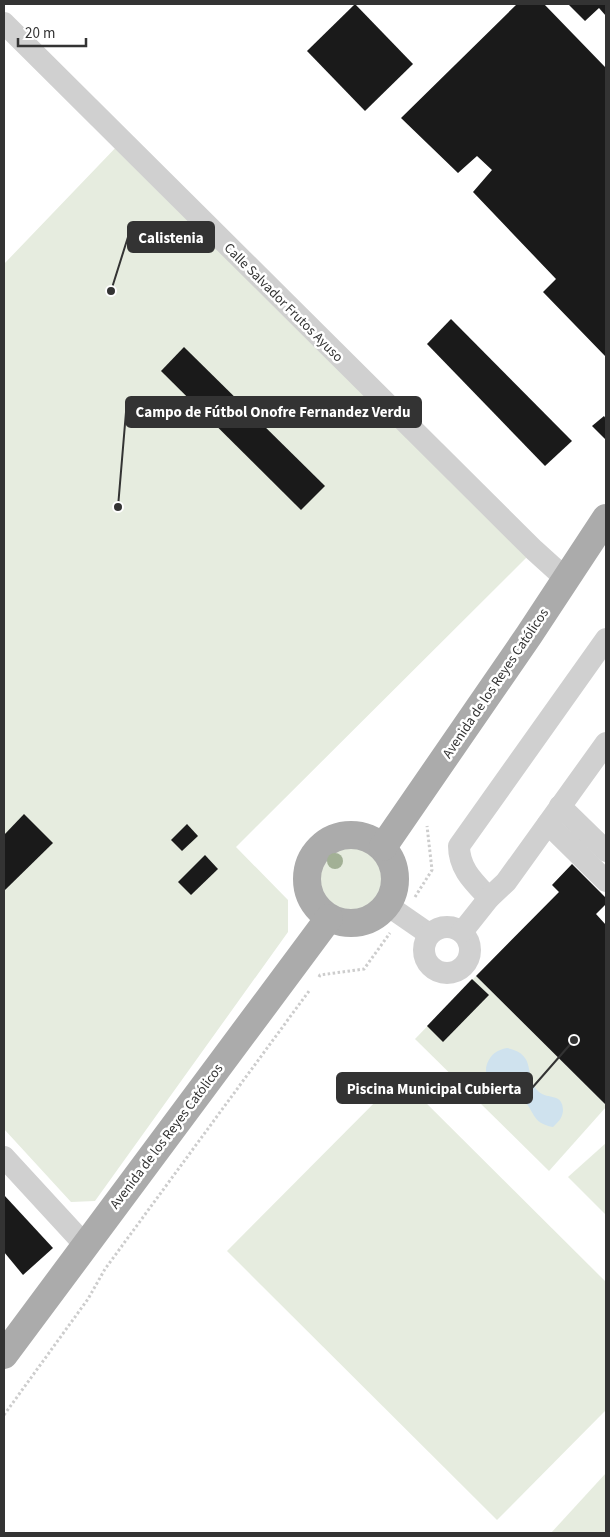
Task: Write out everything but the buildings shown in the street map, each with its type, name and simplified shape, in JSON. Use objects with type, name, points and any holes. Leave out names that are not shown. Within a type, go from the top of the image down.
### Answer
[{"type":"main road","name":"Avenida de los Reyes Católicos","points":[[382,847],[529,635],[606,518]]},
{"type":"main road","points":[[348,834],[363,836],[377,842],[390,857],[395,869],[396,882],[393,894],[395,911],[378,914],[354,923],[341,922],[329,918],[313,902],[308,888],[307,873],[311,858],[320,846],[333,838],[348,834]]},
{"type":"main road","name":"Avenida de los Reyes Católicos","points":[[4,1355],[329,918]]},
{"type":"street","name":"Calle Salvador Frutos Ayuso","points":[[4,23],[527,543],[566,579]]},
{"type":"street","points":[[489,898],[467,874],[459,856],[459,846],[606,639]]},
{"type":"street","points":[[462,932],[489,898],[506,882],[606,743]]},
{"type":"street","points":[[554,815],[606,851]]},
{"type":"street","points":[[554,815],[606,881]]},
{"type":"street","points":[[395,911],[429,934]]},
{"type":"street","points":[[448,926],[462,932],[470,945],[468,959],[464,966],[450,973],[434,969],[428,964],[424,958],[423,950],[429,934],[434,930],[448,926]]},
{"type":"street","points":[[4,1157],[85,1246]]},
{"type":"path","points":[[4,1415],[88,1299],[105,1269],[320,975],[364,969],[395,911],[432,870],[426,817]]},
{"type":"shaded area","points":[[122,141],[534,550],[236,847],[288,900],[288,932],[95,1201],[71,1202],[4,1129],[4,264]]},
{"type":"shaded area","points":[[351,839],[366,842],[379,851],[388,864],[391,879],[388,894],[379,907],[366,916],[351,919],[336,916],[323,907],[314,894],[311,879],[314,864],[323,851],[336,842]]},
{"type":"shaded area","points":[[476,976],[606,1105],[549,1171],[415,1039]]},
{"type":"shaded area","points":[[400,1077],[606,1282],[606,1410],[497,1520],[227,1251]]},
{"type":"shaded area","points":[[606,1143],[606,1215],[568,1177]]},
{"type":"shaded area","points":[[606,1473],[606,1533],[551,1533]]},
{"type":"water","points":[[507,1048],[517,1051],[527,1061],[531,1079],[539,1092],[561,1101],[563,1111],[560,1120],[553,1127],[540,1122],[520,1097],[502,1092],[491,1085],[486,1073],[487,1064],[495,1053]]},
{"type":"place","name":"Calistenia","points":[[111,291]]},
{"type":"place","name":"Campo de Fútbol Onofre Fernandez Verdu","points":[[118,507]]},
{"type":"place","name":"Piscina Municipal Cubierta","points":[[574,1040]]}]
